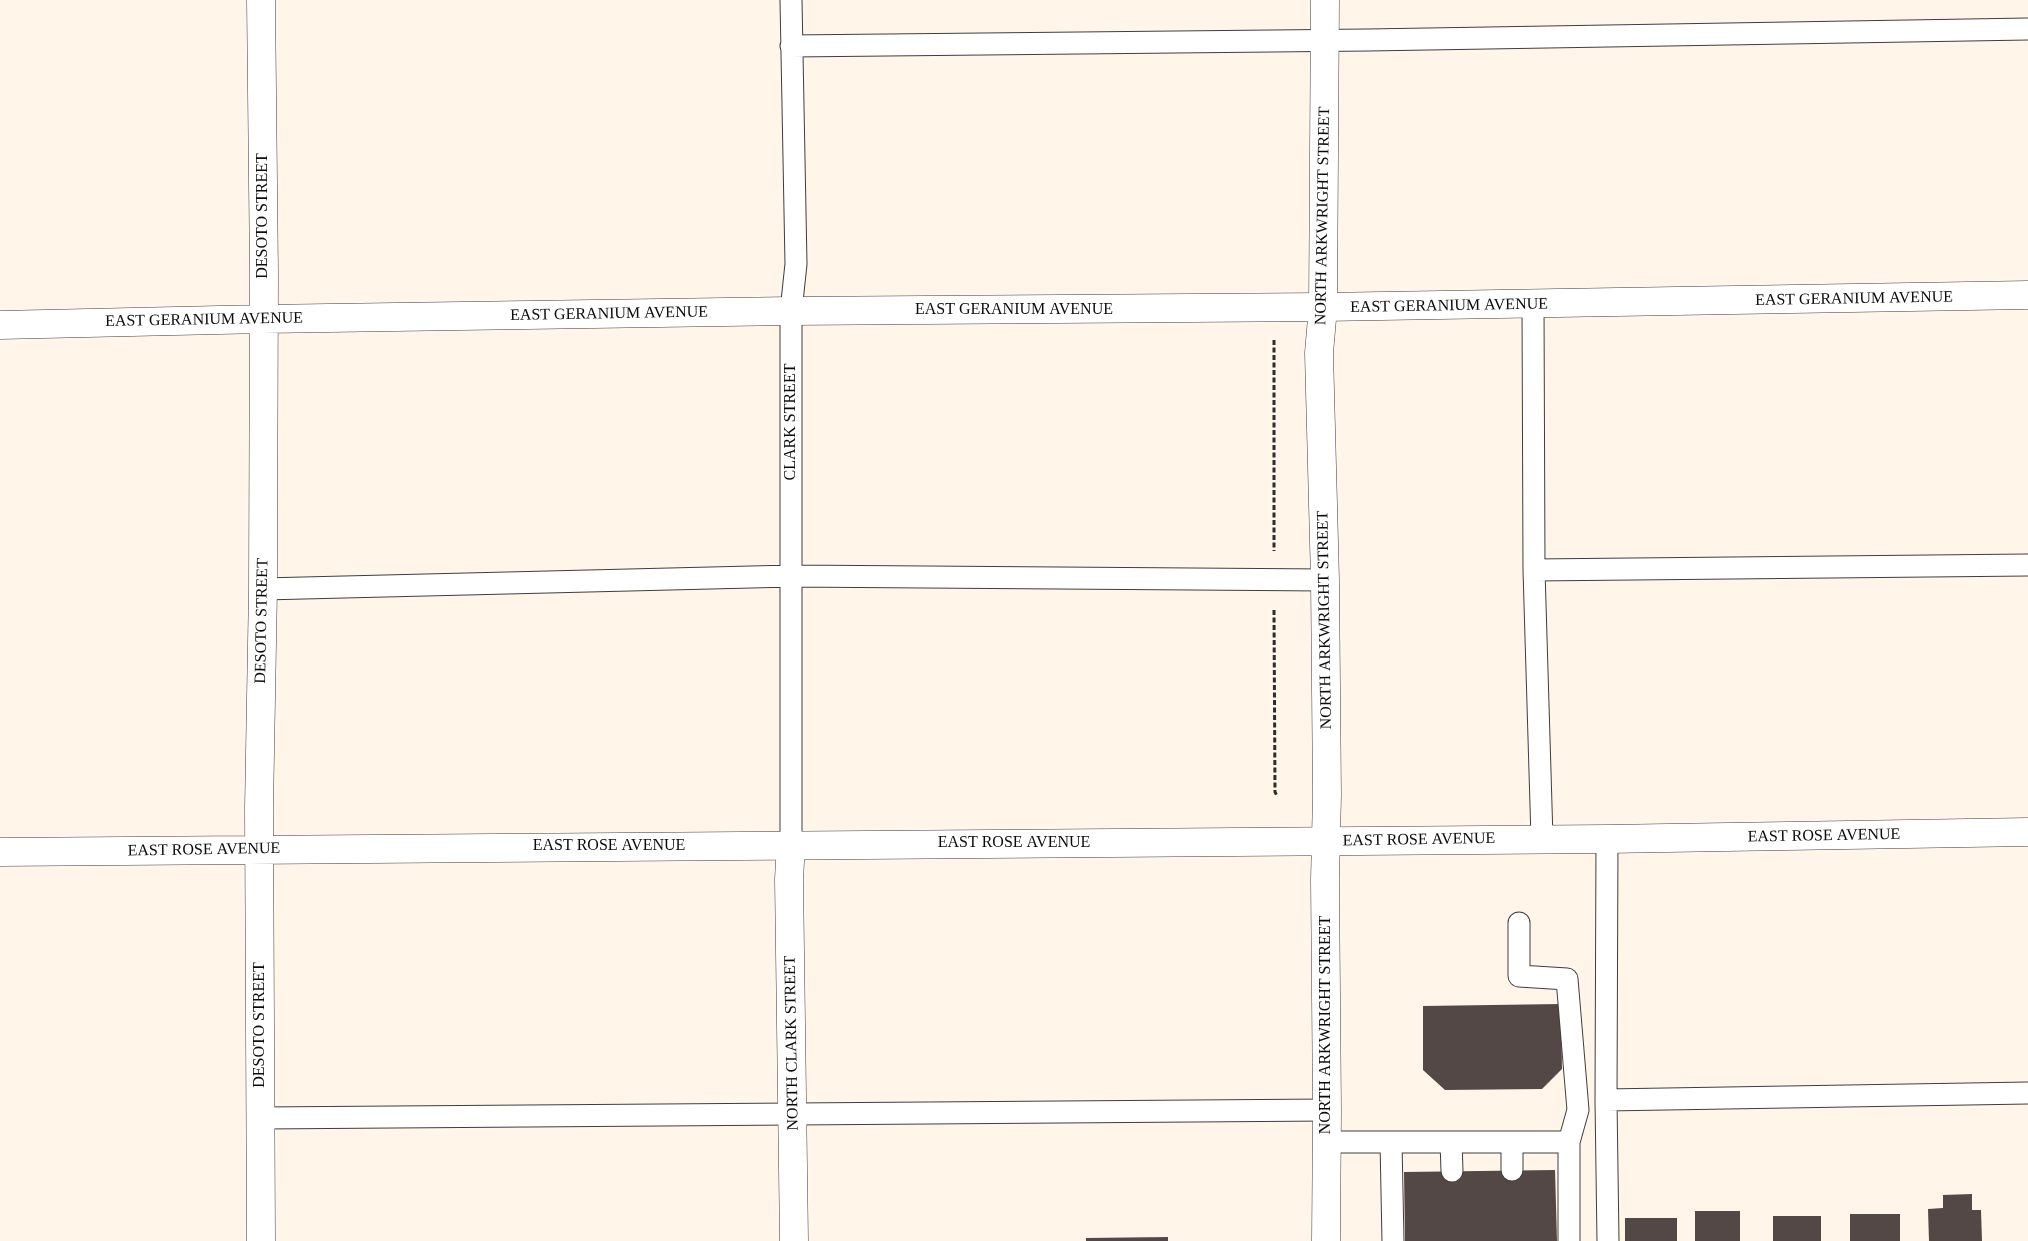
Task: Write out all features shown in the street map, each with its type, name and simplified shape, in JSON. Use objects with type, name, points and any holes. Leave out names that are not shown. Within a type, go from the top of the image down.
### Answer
[{"type":"street","name":"DESOTO STREET","points":[[261,1241],[260,849],[258,808],[263,589],[262,0]]},
{"type":"street","name":"NORTH ARKWRIGHT STREET","points":[[1325,0],[1323,307],[1319,353],[1325,580],[1327,841],[1325,880],[1326,1241]]},
{"type":"street","name":"EAST GERANIUM AVENUE","points":[[0,325],[791,311],[1323,307],[2028,295]]},
{"type":"street","name":"EAST ROSE AVENUE","points":[[0,852],[1606,839],[2028,832]]},
{"type":"street","name":"NORTH CLARK STREET","points":[[791,845],[789,879],[794,1241]]},
{"type":"lane","name":"CLARK STREET","points":[[791,0],[796,264],[791,311],[791,845]]},
{"type":"lane","points":[[791,46],[2028,29]]},
{"type":"lane","points":[[1533,304],[1534,570],[1542,839]]},
{"type":"lane","points":[[1534,570],[2028,565]]},
{"type":"lane","points":[[263,589],[792,576],[1325,580]]},
{"type":"lane","points":[[1606,839],[1608,1241]]},
{"type":"lane","points":[[1518,923],[1519,976],[1567,979],[1578,1110],[1569,1142],[1569,1241]]},
{"type":"lane","points":[[1606,1100],[2028,1093]]},
{"type":"lane","points":[[261,1118],[1327,1110]]},
{"type":"lane","points":[[1326,1142],[1569,1142]]},
{"type":"lane","points":[[1391,1142],[1393,1241]]},
{"type":"lane","points":[[1452,1142],[1452,1171]]},
{"type":"lane","points":[[1512,1142],[1512,1170]]},
{"type":"building","points":[[1561,1004],[1562,1069],[1542,1089],[1445,1090],[1423,1070],[1423,1006]]},
{"type":"building","points":[[1555,1170],[1557,1241],[1405,1241],[1404,1172]]},
{"type":"building","points":[[1972,1194],[1972,1210],[1981,1210],[1982,1241],[1929,1241],[1928,1209],[1943,1208],[1943,1195]]},
{"type":"building","points":[[1695,1211],[1740,1211],[1740,1241],[1695,1241]]},
{"type":"building","points":[[1850,1214],[1900,1214],[1900,1241],[1850,1241]]},
{"type":"building","points":[[1773,1216],[1821,1216],[1821,1241],[1773,1241]]},
{"type":"building","points":[[1625,1218],[1677,1218],[1677,1241],[1625,1241]]},
{"type":"building","points":[[1168,1237],[1168,1241],[1086,1241],[1086,1238]]}]
